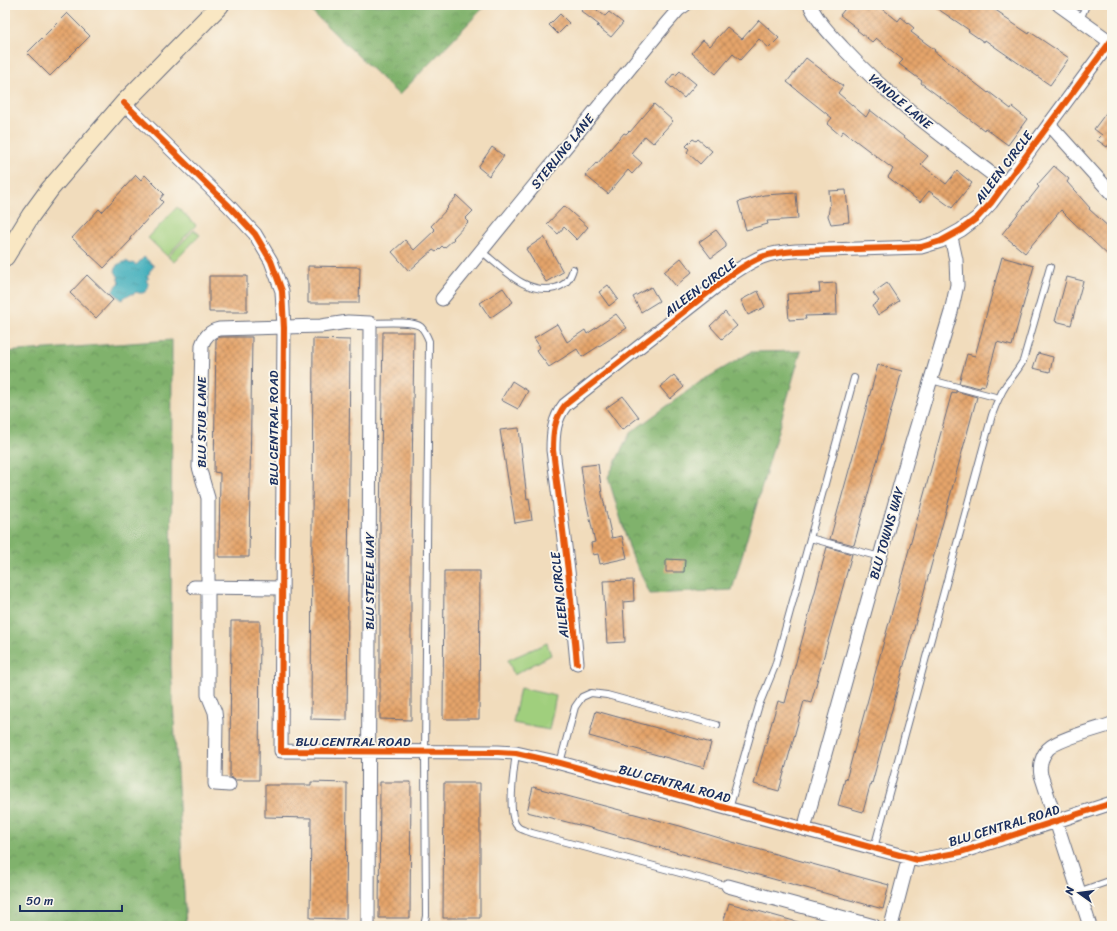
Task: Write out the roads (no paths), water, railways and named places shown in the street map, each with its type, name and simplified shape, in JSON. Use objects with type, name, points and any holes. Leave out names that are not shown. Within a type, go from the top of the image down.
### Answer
[{"type":"main road","points":[[5,257],[31,215],[50,189],[124,103],[217,6]]},
{"type":"street","name":"STERLING LANE","points":[[442,299],[665,25],[678,10],[685,5]]},
{"type":"street","name":"YANDLE LANE","points":[[810,5],[814,14],[858,64],[897,100],[1005,184]]},
{"type":"street","points":[[1059,5],[1111,42]]},
{"type":"street","name":"AILEEN CIRCLE","points":[[577,663],[569,579],[553,450],[555,423],[559,413],[565,405],[732,274],[765,255],[778,252],[796,251],[915,248],[951,237],[977,218],[991,203],[1111,42]]},
{"type":"street","name":"BLU CENTRAL ROAD","points":[[124,103],[230,206],[255,234],[271,261],[282,291],[284,328],[281,752],[516,753],[560,763],[918,860],[961,852],[1112,803]]},
{"type":"street","points":[[1049,124],[1112,194]]},
{"type":"street","name":"BLU TOWNS WAY","points":[[804,829],[880,557],[951,312],[957,284],[956,260],[951,237]]},
{"type":"street","points":[[284,328],[321,326],[348,322],[370,323]]},
{"type":"street","name":"BLU STEELE WAY","points":[[368,926],[370,323]]},
{"type":"street","name":"BLU STUB LANE","points":[[229,785],[215,784],[216,721],[215,712],[208,695],[208,498],[200,467],[202,345],[204,338],[213,330],[284,328]]},
{"type":"street","points":[[194,588],[282,588]]},
{"type":"street","points":[[1090,926],[1040,775],[1040,764],[1048,749],[1058,742],[1112,724]]},
{"type":"street","points":[[891,926],[909,857]]},
{"type":"street","points":[[728,886],[874,926]]},
{"type":"lane","points":[[1080,20],[1086,5]]},
{"type":"lane","points":[[481,251],[518,281],[527,287],[537,289],[549,290],[567,283],[573,269]]},
{"type":"lane","points":[[874,848],[992,414],[1007,384],[1018,372],[1023,361],[1050,267]]},
{"type":"lane","points":[[370,323],[411,323],[420,326],[425,332],[429,341],[425,752],[426,916],[424,926]]},
{"type":"lane","points":[[729,809],[759,705],[775,666],[854,378]]},
{"type":"lane","points":[[931,380],[999,398]]},
{"type":"lane","points":[[810,538],[880,557]]},
{"type":"lane","points":[[560,763],[575,707],[582,697],[592,693],[607,695],[716,725]]},
{"type":"lane","points":[[516,753],[511,800],[512,817],[518,827],[532,833],[728,886]]},
{"type":"lane","points":[[1078,892],[1112,880]]},
{"type":"water","points":[[144,257],[154,266],[147,276],[149,278],[146,280],[148,283],[147,290],[142,293],[136,292],[133,295],[132,293],[129,296],[127,295],[122,300],[112,291],[120,282],[117,279],[119,278],[115,271],[117,265],[126,261],[136,265]]}]
